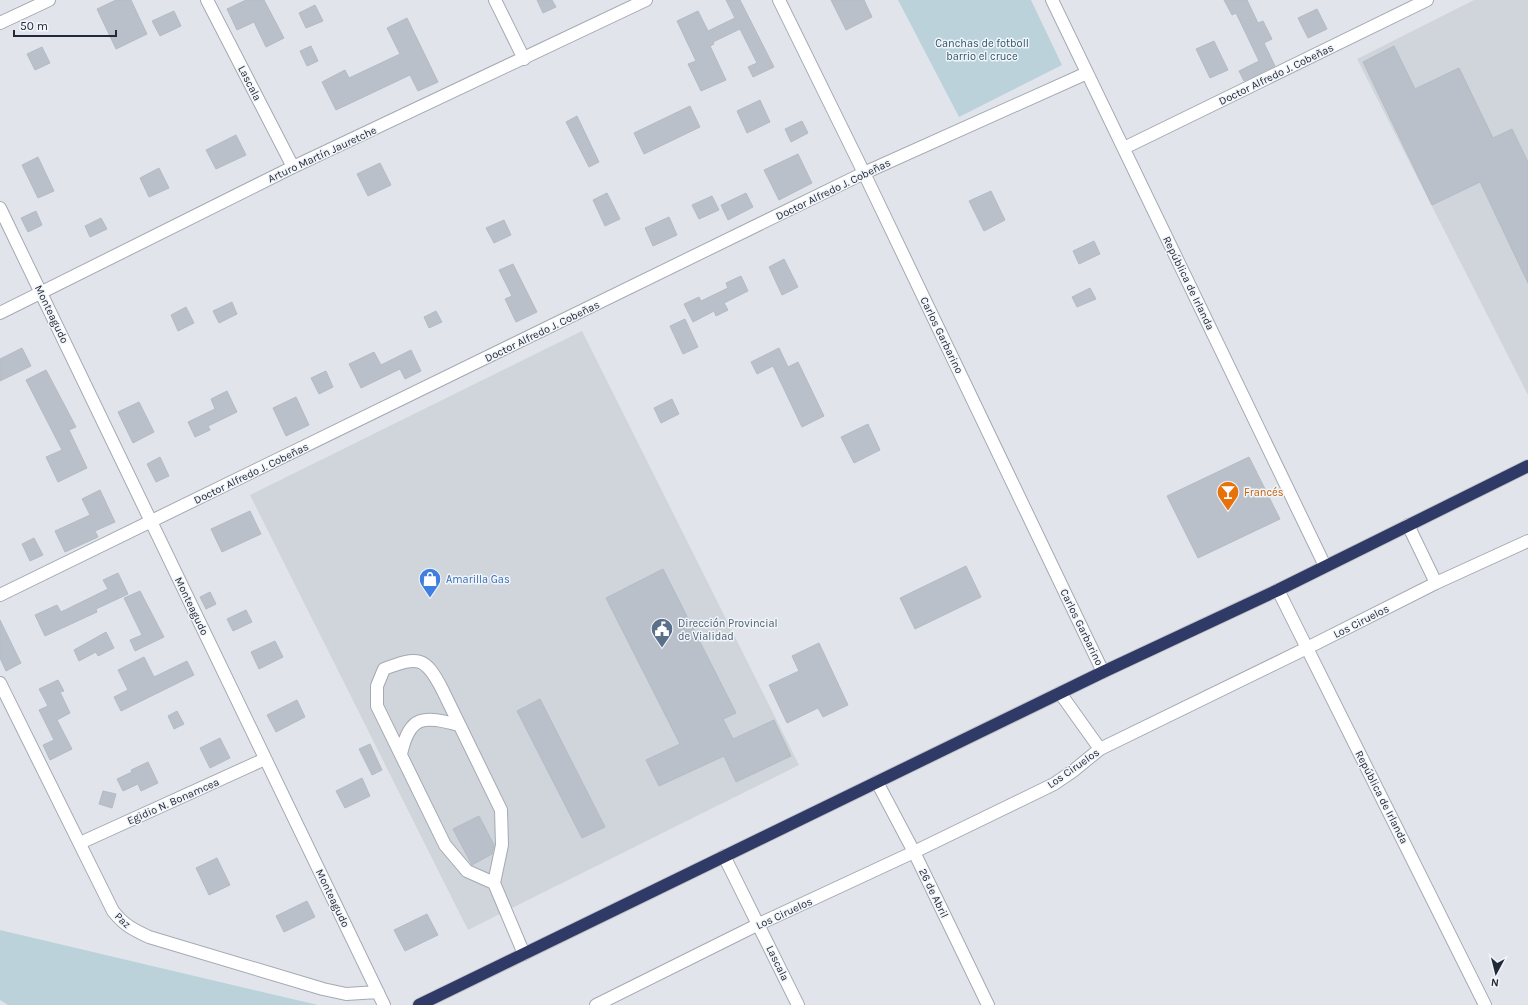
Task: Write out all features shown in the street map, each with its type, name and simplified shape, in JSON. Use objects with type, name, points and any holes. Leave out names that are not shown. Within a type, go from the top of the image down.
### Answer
[{"type":"highway","points":[[419,1005],[433,1002],[524,954],[724,856],[1103,672],[1278,590],[1528,466]]},
{"type":"street","points":[[0,23],[49,0]]},
{"type":"street","name":"Lascala","points":[[207,0],[293,167]]},
{"type":"street","points":[[494,0],[524,59]]},
{"type":"street","name":"Arturo Martín Jauretche","points":[[0,313],[293,167],[646,0]]},
{"type":"street","name":"Carlos Garbarino","points":[[779,0],[864,173],[1103,672]]},
{"type":"street","name":"República de Irlanda","points":[[1052,0],[1325,566]]},
{"type":"street","name":"Doctor Alfredo J. Cobeñas","points":[[1124,148],[1427,0]]},
{"type":"street","name":"Doctor Alfredo J. Cobeñas","points":[[0,595],[864,173],[1086,73]]},
{"type":"street","name":"Monteagudo","points":[[0,208],[42,292],[384,1005]]},
{"type":"street","points":[[1408,525],[1436,583]]},
{"type":"street","name":"Los Ciruelos","points":[[596,1005],[759,924],[914,852],[1054,784],[1100,749],[1308,648],[1436,583],[1528,541]]},
{"type":"street","name":"República de Irlanda","points":[[1278,590],[1485,1005]]},
{"type":"street","points":[[494,883],[467,871],[446,845],[377,706],[376,686],[384,669],[405,661],[420,661],[432,671],[501,810],[502,845],[494,883],[524,954]]},
{"type":"street","name":"Paz","points":[[0,683],[113,910],[122,922],[132,929],[149,937],[323,989],[346,994],[378,992]]},
{"type":"street","points":[[1060,693],[1100,749]]},
{"type":"street","points":[[401,754],[404,739],[411,727],[420,721],[436,719],[459,725]]},
{"type":"street","name":"Egidio N. Bonamcea","points":[[80,843],[265,759]]},
{"type":"street","name":"26 de Abril","points":[[876,782],[914,852],[988,1005]]},
{"type":"street","name":"Lascala","points":[[724,856],[798,1005]]},
{"type":"shaded area","points":[[1474,0],[1528,0],[1528,395],[1357,59]]},
{"type":"shaded area","name":"Amarilla Gas","points":[[582,331],[799,765],[468,930],[250,495]]},
{"type":"green space","name":"Canchas de fotboll barrio el cruce","points":[[898,0],[1031,0],[1062,65],[959,117]]},
{"type":"green space","points":[[0,930],[318,1005],[8,1005],[0,1000]]},
{"type":"building","points":[[116,0],[131,0],[147,34],[116,49],[97,9]]},
{"type":"building","points":[[246,0],[264,0],[284,38],[266,47],[254,22],[237,30],[227,9]]},
{"type":"building","points":[[537,0],[552,0],[556,7],[543,13]]},
{"type":"building","points":[[726,0],[740,0],[774,67],[753,77],[748,67],[757,63],[740,29],[713,42],[714,44],[710,46],[726,80],[701,91],[688,64],[696,61],[677,21],[698,11],[708,31],[735,18]]},
{"type":"building","points":[[831,0],[864,0],[872,17],[846,30]]},
{"type":"building","points":[[1224,0],[1247,0],[1258,23],[1263,21],[1272,39],[1264,43],[1275,66],[1244,81],[1239,71],[1259,61],[1236,13],[1232,15]]},
{"type":"building","points":[[315,5],[323,21],[306,28],[299,13]]},
{"type":"building","points":[[1317,9],[1327,29],[1308,38],[1298,18]]},
{"type":"building","points":[[174,11],[181,26],[160,36],[152,21]]},
{"type":"building","points":[[407,18],[438,82],[418,91],[410,75],[336,110],[322,82],[345,70],[349,78],[400,54],[387,28]]},
{"type":"building","points":[[1214,41],[1228,70],[1210,78],[1196,49]]},
{"type":"building","points":[[311,46],[318,61],[307,66],[300,51]]},
{"type":"building","points":[[1394,46],[1415,89],[1459,68],[1493,138],[1512,129],[1528,162],[1528,283],[1480,182],[1432,205],[1363,62]]},
{"type":"building","points":[[42,47],[50,63],[35,70],[27,54]]},
{"type":"building","points":[[760,100],[770,122],[747,133],[737,111]]},
{"type":"building","points":[[690,106],[700,127],[644,154],[634,133]]},
{"type":"building","points":[[577,116],[599,162],[589,167],[566,122]]},
{"type":"building","points":[[802,121],[808,133],[791,142],[785,129]]},
{"type":"building","points":[[236,135],[246,155],[216,169],[206,150]]},
{"type":"building","points":[[798,154],[812,183],[779,200],[764,170]]},
{"type":"building","points":[[38,157],[54,191],[38,198],[22,165]]},
{"type":"building","points":[[380,163],[391,185],[368,196],[357,174]]},
{"type":"building","points":[[159,168],[169,188],[149,197],[140,178]]},
{"type":"building","points":[[991,191],[1005,220],[984,231],[969,201]]},
{"type":"building","points":[[607,193],[620,219],[605,226],[593,200]]},
{"type":"building","points":[[746,193],[753,207],[728,220],[721,205]]},
{"type":"building","points":[[712,196],[719,210],[699,219],[692,205]]},
{"type":"building","points":[[36,211],[42,225],[28,232],[21,218]]},
{"type":"building","points":[[669,217],[677,235],[653,246],[645,228]]},
{"type":"building","points":[[101,218],[107,229],[90,237],[85,226]]},
{"type":"building","points":[[504,220],[511,235],[494,243],[486,228]]},
{"type":"building","points":[[1094,241],[1100,254],[1079,264],[1073,251]]},
{"type":"building","points":[[784,259],[798,287],[782,295],[769,267]]},
{"type":"building","points":[[513,264],[537,312],[516,322],[505,299],[512,296],[499,270]]},
{"type":"building","points":[[741,276],[748,291],[724,303],[728,310],[716,316],[714,311],[693,322],[684,304],[699,297],[701,301],[728,288],[726,283]]},
{"type":"building","points":[[1090,288],[1096,299],[1077,307],[1072,297]]},
{"type":"building","points":[[232,302],[237,314],[219,323],[213,311]]},
{"type":"building","points":[[186,307],[194,323],[178,331],[171,315]]},
{"type":"building","points":[[436,311],[442,322],[429,328],[424,317]]},
{"type":"building","points":[[685,319],[698,347],[683,354],[670,326]]},
{"type":"building","points":[[22,348],[31,366],[0,381],[0,359]]},
{"type":"building","points":[[779,348],[788,367],[798,362],[824,416],[802,427],[773,366],[757,374],[751,362]]},
{"type":"building","points":[[411,350],[421,371],[405,379],[400,369],[361,388],[349,364],[374,352],[381,365]]},
{"type":"building","points":[[46,370],[76,427],[69,430],[87,468],[58,482],[46,457],[62,450],[26,380]]},
{"type":"building","points":[[326,371],[333,387],[319,394],[311,378]]},
{"type":"building","points":[[227,391],[237,412],[208,426],[210,430],[195,437],[188,422],[215,409],[211,399]]},
{"type":"building","points":[[296,397],[309,425],[286,436],[273,408]]},
{"type":"building","points":[[672,399],[679,414],[661,423],[654,408]]},
{"type":"building","points":[[139,402],[154,432],[133,443],[118,412]]},
{"type":"building","points":[[868,424],[880,450],[854,463],[841,437]]},
{"type":"building","points":[[160,457],[169,476],[156,482],[147,464]]},
{"type":"building","points":[[1249,457],[1280,519],[1198,558],[1167,496]]},
{"type":"building","points":[[100,490],[115,522],[95,531],[98,537],[65,552],[55,531],[90,515],[82,499]]},
{"type":"building","points":[[250,511],[261,534],[222,552],[211,529]]},
{"type":"building","points":[[34,538],[43,555],[30,561],[22,544]]},
{"type":"building","points":[[966,566],[981,597],[915,629],[900,598]]},
{"type":"building","points":[[663,569],[736,713],[723,719],[733,739],[774,720],[791,756],[736,782],[724,756],[659,786],[646,760],[680,744],[606,598]]},
{"type":"building","points":[[118,573],[128,594],[96,609],[97,612],[45,636],[35,615],[57,605],[61,612],[108,589],[103,580]]},
{"type":"building","points":[[140,591],[164,637],[135,651],[130,640],[142,635],[124,598]]},
{"type":"building","points":[[210,592],[216,604],[206,609],[200,597]]},
{"type":"building","points":[[246,610],[252,622],[233,631],[227,619]]},
{"type":"building","points":[[0,620],[21,663],[6,671],[0,658]]},
{"type":"building","points":[[106,632],[114,648],[98,656],[96,652],[79,661],[74,650]]},
{"type":"building","points":[[275,641],[283,657],[259,669],[251,652]]},
{"type":"building","points":[[819,643],[848,705],[823,717],[818,708],[787,723],[769,685],[799,671],[792,656]]},
{"type":"building","points":[[144,657],[154,677],[187,661],[194,675],[121,711],[114,697],[128,690],[118,670]]},
{"type":"building","points":[[58,680],[64,691],[60,692],[70,713],[57,720],[72,749],[50,760],[43,745],[54,740],[39,710],[48,706],[39,689]]},
{"type":"building","points":[[540,699],[605,827],[582,838],[517,711]]},
{"type":"building","points":[[297,700],[305,717],[276,732],[267,715]]},
{"type":"building","points":[[177,711],[184,724],[174,729],[168,716]]},
{"type":"building","points":[[220,738],[230,758],[210,768],[200,748]]},
{"type":"building","points":[[370,744],[382,770],[372,775],[359,749]]},
{"type":"building","points":[[148,762],[158,783],[141,791],[138,784],[123,791],[117,779]]},
{"type":"building","points":[[362,778],[370,796],[345,808],[336,791]]},
{"type":"building","points":[[103,791],[116,794],[112,808],[99,804]]},
{"type":"building","points":[[479,816],[494,845],[492,854],[472,865],[453,829]]},
{"type":"building","points":[[217,858],[230,885],[209,895],[196,868]]},
{"type":"building","points":[[307,901],[315,917],[284,932],[276,916]]},
{"type":"building","points":[[427,914],[438,935],[405,951],[394,930]]},
{"type":"place","name":"Francés","points":[[1228,512]]},
{"type":"place","name":"Amarilla Gas","points":[[430,598]]},
{"type":"place","name":"Dirección Provincial de Vialidad","points":[[662,648]]}]
